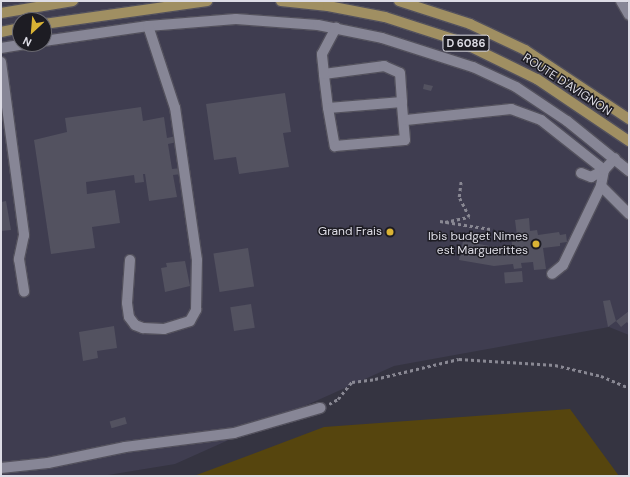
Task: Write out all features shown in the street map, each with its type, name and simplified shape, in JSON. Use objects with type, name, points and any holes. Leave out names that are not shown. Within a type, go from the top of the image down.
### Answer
[{"type":"main road","points":[[1,13],[73,1]]},
{"type":"main road","points":[[52,23],[159,6],[207,1]]},
{"type":"main road","name":"ROUTE D'AVIGNON","points":[[281,1],[328,6],[385,17],[460,41],[537,79],[629,141]]},
{"type":"main road","name":"ROUTE D'AVIGNON","points":[[399,1],[470,24],[525,50],[629,119]]},
{"type":"main road","points":[[1,32],[12,30]]},
{"type":"street","points":[[621,1],[629,15]]},
{"type":"street","points":[[52,40],[148,26],[236,19],[291,22],[336,28],[416,47],[494,76],[567,121],[615,158],[629,171]]},
{"type":"street","points":[[130,260],[127,303],[129,317],[135,325],[143,328],[164,329],[190,321],[196,310],[197,260],[175,108],[148,26]]},
{"type":"street","points":[[324,74],[384,66],[400,73],[402,102],[406,120],[406,140],[335,146],[328,108],[324,74],[322,54],[336,28]]},
{"type":"street","points":[[1,48],[12,46]]},
{"type":"street","points":[[1,62],[24,235],[19,259],[24,292]]},
{"type":"street","points":[[328,108],[402,102]]},
{"type":"street","points":[[406,120],[511,109],[540,120],[604,170]]},
{"type":"street","points":[[581,173],[591,178],[604,170],[615,158]]},
{"type":"street","points":[[552,274],[563,265],[601,186],[604,170]]},
{"type":"street","points":[[601,186],[629,214]]},
{"type":"street","points":[[1,468],[48,463],[125,447],[234,433],[320,408]]},
{"type":"path","points":[[445,222],[469,216],[459,197],[461,182]]},
{"type":"path","points":[[440,221],[490,229]]},
{"type":"path","points":[[320,408],[338,399],[352,382],[376,379],[459,359],[555,365],[600,376],[629,388]]},
{"type":"shaded area","points":[[1,1],[629,1],[629,335],[609,327],[394,366],[175,464],[102,476],[1,476]]},
{"type":"shaded area","points":[[570,409],[619,476],[194,476],[324,427]]},
{"type":"building","points":[[424,84],[433,86],[431,91],[423,89]]},
{"type":"building","points":[[285,93],[291,132],[283,133],[289,167],[239,174],[236,157],[214,160],[206,104]]},
{"type":"building","points":[[141,107],[143,121],[164,117],[167,138],[176,136],[177,142],[168,144],[172,169],[181,168],[182,174],[173,175],[177,197],[149,201],[145,174],[143,174],[144,182],[135,183],[134,175],[86,182],[87,194],[115,190],[120,223],[92,227],[95,248],[51,254],[34,140],[67,132],[65,118]]},
{"type":"building","points":[[6,201],[11,230],[1,231],[1,202]]},
{"type":"building","name":"Ibis budget Nimes est Marguerittes","points":[[529,218],[530,231],[537,230],[538,235],[559,232],[560,235],[566,234],[567,242],[560,243],[560,246],[543,248],[546,269],[534,270],[533,262],[521,263],[522,268],[514,269],[513,264],[494,266],[459,260],[463,241],[495,247],[512,245],[511,236],[517,236],[515,220]]},
{"type":"building","points":[[248,248],[254,287],[220,292],[213,253]]},
{"type":"building","points":[[185,261],[190,286],[165,292],[161,268],[167,267],[166,263]]},
{"type":"building","points":[[522,271],[523,282],[505,284],[504,273]]},
{"type":"building","points":[[610,300],[616,321],[608,327],[603,301]]},
{"type":"building","points":[[251,304],[255,328],[234,331],[230,307]]},
{"type":"building","points":[[629,311],[629,325],[627,322],[621,327],[616,321]]},
{"type":"building","points":[[114,326],[117,348],[97,351],[98,358],[83,361],[79,332]]},
{"type":"building","points":[[125,417],[127,424],[112,428],[110,421]]},
{"type":"place","name":"Grand Frais","points":[[390,232]]},
{"type":"place","name":"Ibis budget Nimes est Marguerittes","points":[[536,244]]}]
